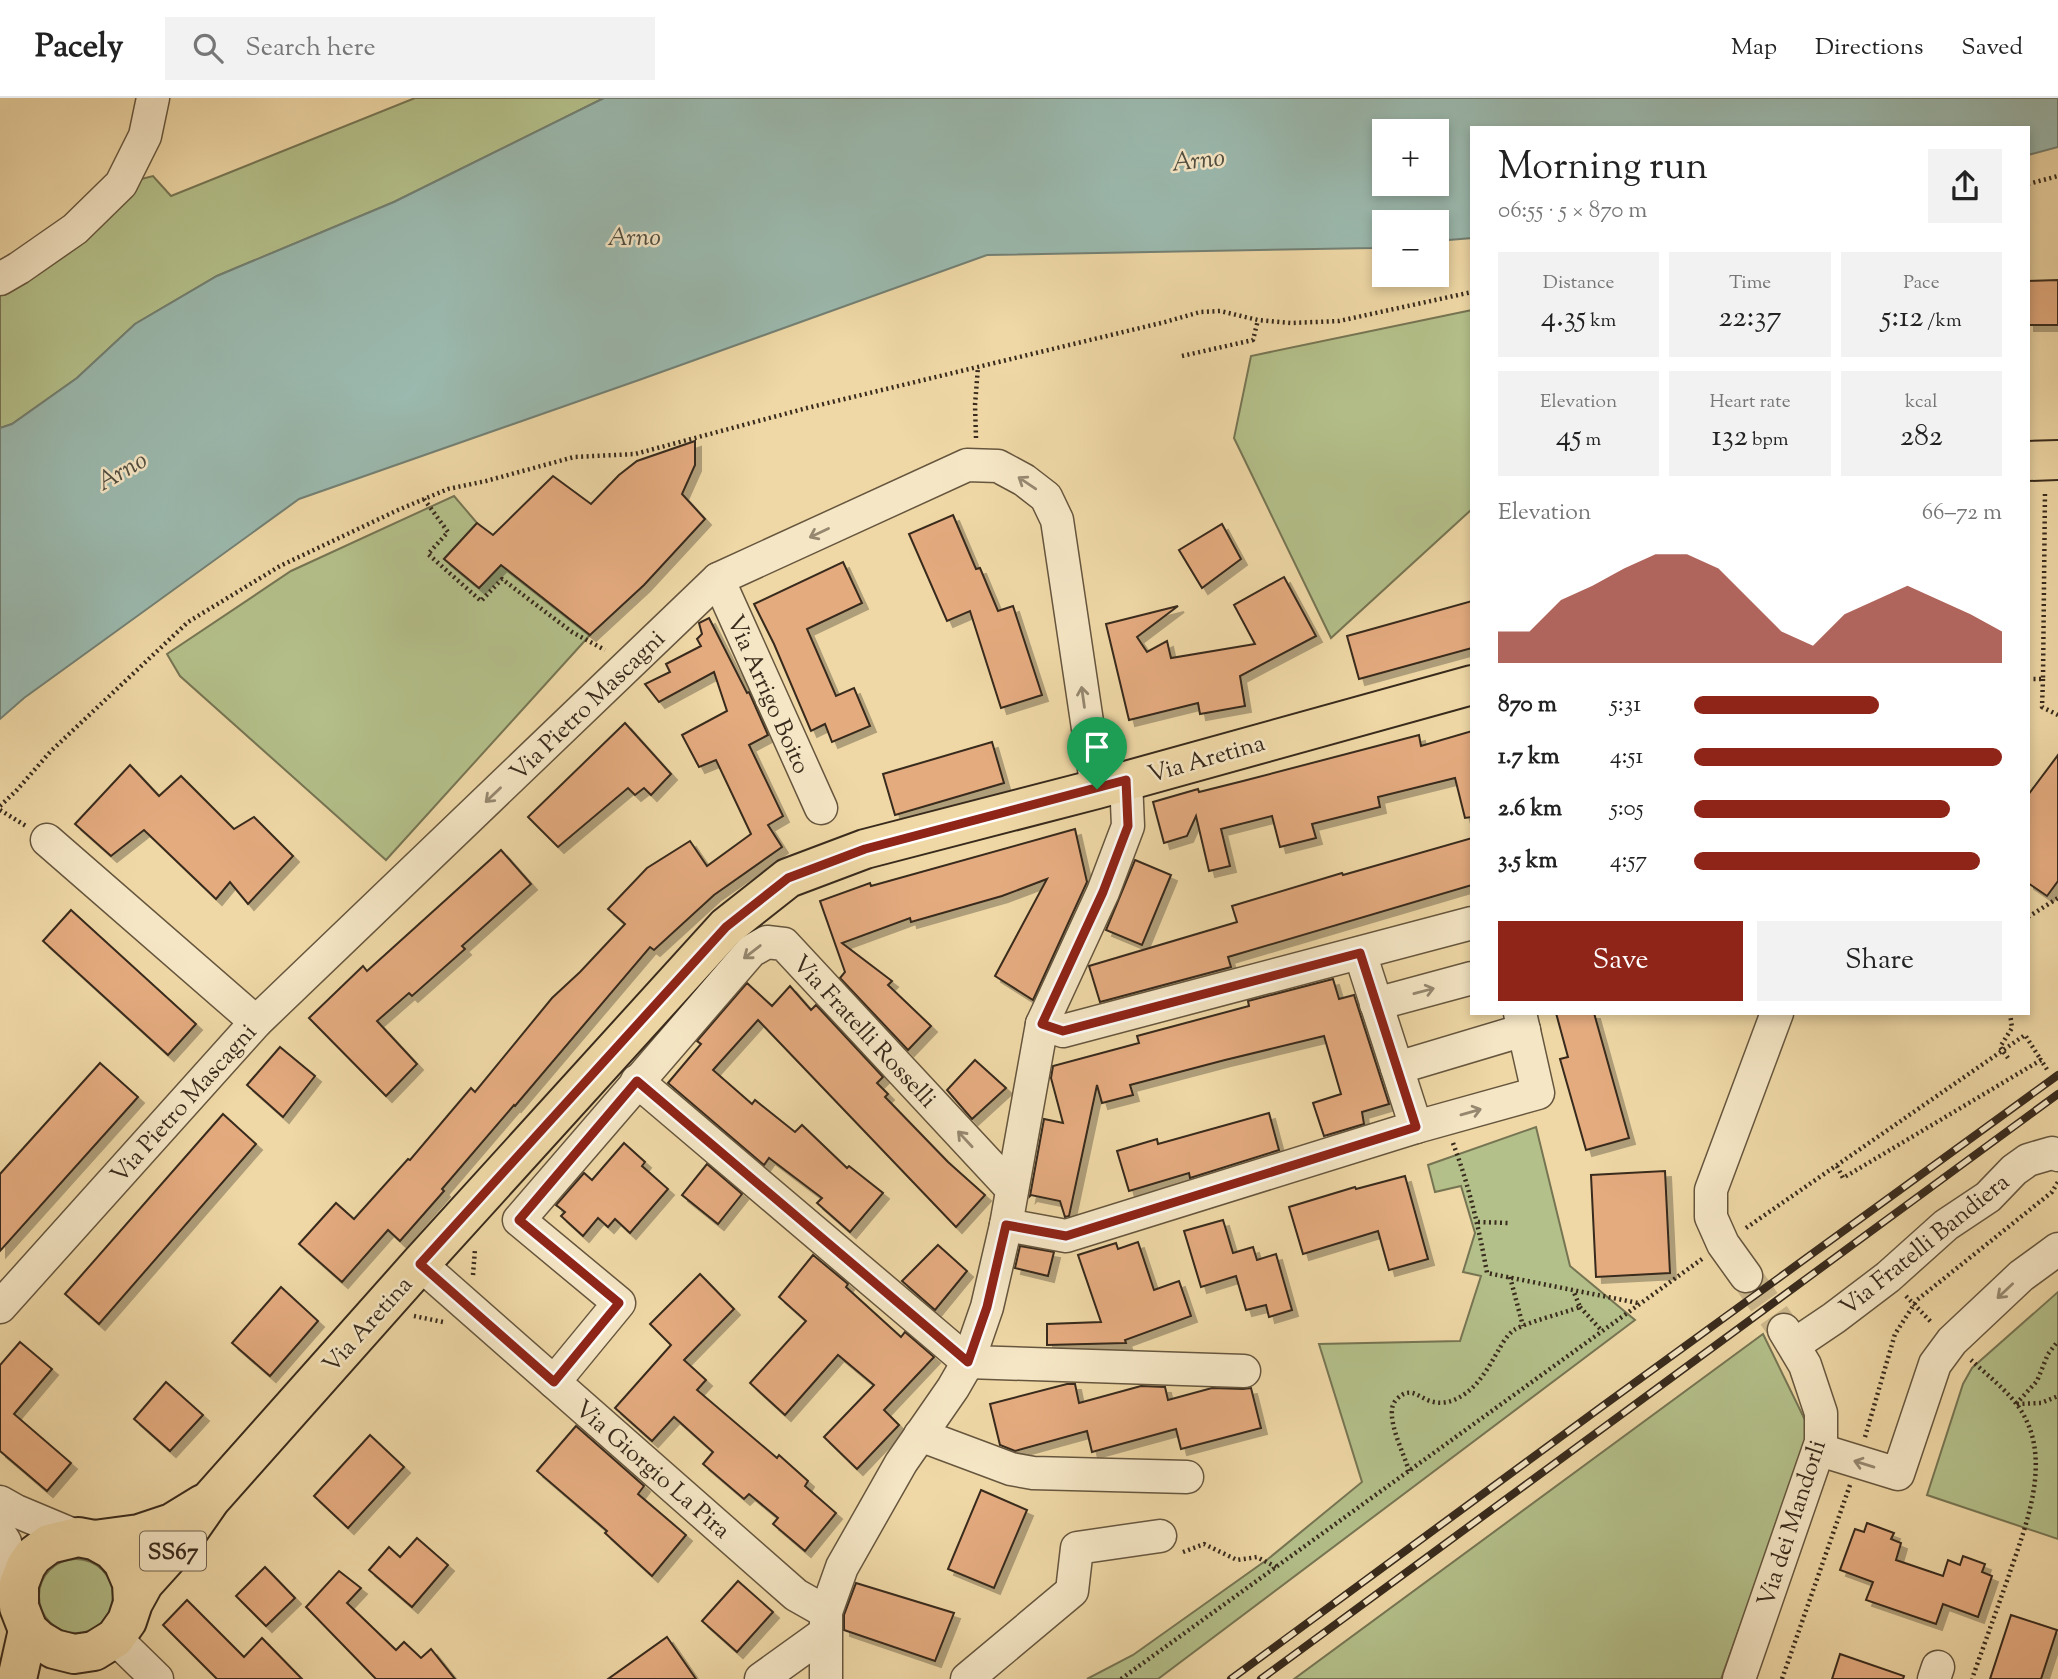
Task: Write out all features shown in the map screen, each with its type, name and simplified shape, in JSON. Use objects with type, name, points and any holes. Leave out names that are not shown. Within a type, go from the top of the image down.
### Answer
[{"type":"main road","name":"Via Aretina","points":[[115,1638],[127,1622],[144,1583],[181,1542],[211,1499],[726,927],[788,878],[865,849],[1112,785],[1470,686]]},
{"type":"main road","name":"Via Aretina","points":[[18,1679],[24,1618],[19,1584],[33,1556],[49,1544],[139,1534],[172,1523],[211,1499]]},
{"type":"main road","name":"SS67","points":[[86,1539],[112,1550],[123,1562],[132,1583],[133,1603]]},
{"type":"main road","points":[[24,1618],[39,1640],[54,1649],[62,1666],[115,1638]]},
{"type":"street","points":[[0,279],[75,229],[121,184],[145,136],[153,98]]},
{"type":"street","name":"Via Pietro Mascagni","points":[[0,1307],[256,1022],[718,579],[967,465],[998,466],[1024,480],[1046,497],[1057,520],[1112,785],[1128,826],[1103,892],[1042,1024],[1006,1225],[987,1307],[968,1362],[871,1513],[842,1567],[826,1623]]},
{"type":"street","name":"Via Arrigo Boito","points":[[718,579],[821,808]]},
{"type":"street","points":[[47,840],[256,1022]]},
{"type":"street","points":[[1042,1024],[1063,1031],[1470,924]]},
{"type":"street","name":"Via Fratelli Rosselli","points":[[554,1382],[619,1303],[519,1220],[751,950],[767,942],[784,944],[1012,1189]]},
{"type":"street","points":[[1360,953],[1396,1068],[1430,1123]]},
{"type":"street","points":[[1376,1004],[1470,979]]},
{"type":"street","points":[[1746,1276],[1723,1244],[1711,1217],[1711,1190],[1776,1015]]},
{"type":"street","points":[[1006,1225],[1066,1236],[1430,1123],[1538,1093],[1522,1022],[1396,1068]]},
{"type":"street","points":[[637,1081],[968,1362],[1244,1371]]},
{"type":"street","name":"Via Fratelli Bandiera","points":[[1789,1337],[1834,1318],[1888,1277],[1946,1224],[1988,1197],[2014,1170],[2028,1160],[2052,1153],[2058,1155]]},
{"type":"street","points":[[1820,1450],[1898,1474],[1936,1364],[1952,1340],[2021,1276],[2058,1249]]},
{"type":"street","name":"Via Giorgio La Pira","points":[[420,1264],[826,1623]]},
{"type":"street","name":"Via dei Mandorli","points":[[1739,1679],[1820,1450],[1821,1413],[1805,1365],[1789,1337]]},
{"type":"street","points":[[920,1435],[1011,1469],[1033,1473],[1187,1477]]},
{"type":"street","points":[[0,1502],[86,1539]]},
{"type":"street","points":[[0,1534],[5,1542],[24,1618]]},
{"type":"street","points":[[967,1679],[1072,1591],[1077,1548],[1160,1536]]},
{"type":"street","points":[[761,1679],[826,1623]]},
{"type":"street","points":[[826,1623],[826,1679]]},
{"type":"street","points":[[115,1638],[157,1679]]},
{"type":"path","points":[[2030,183],[2058,176]]},
{"type":"path","points":[[0,806],[51,751],[188,622],[280,566],[448,489],[575,457],[635,454],[807,408],[1200,312],[1220,311],[1258,320],[1291,323],[1339,321],[1470,292]]},
{"type":"path","points":[[1182,356],[1253,340],[1258,320]]},
{"type":"path","points":[[978,367],[976,440],[984,466]]},
{"type":"path","points":[[2044,468],[2042,707],[2058,715]]},
{"type":"path","points":[[424,499],[448,532],[428,554],[481,601],[502,579],[572,632],[630,664]]},
{"type":"path","points":[[2030,680],[2043,679]]},
{"type":"path","points":[[2030,916],[2058,898]]},
{"type":"path","points":[[2008,1058],[2000,1048],[2012,1028],[2010,1015]]},
{"type":"path","points":[[1121,1679],[1639,1303],[2025,1035],[2048,1071]]},
{"type":"path","points":[[1837,1166],[1843,1178],[2041,1060]]},
{"type":"path","points":[[1430,1123],[1465,1174],[1478,1222],[1487,1273],[1639,1303]]},
{"type":"path","points":[[1782,1679],[1857,1462],[1895,1334],[1917,1300],[2052,1192],[2058,1182]]},
{"type":"path","points":[[1478,1222],[1507,1223]]},
{"type":"path","points":[[1510,1277],[1523,1326]]},
{"type":"path","points":[[1888,1277],[2016,1404],[2028,1423],[2034,1444],[2035,1488],[2023,1534],[1972,1679]]},
{"type":"path","points":[[1573,1290],[1580,1307],[1602,1331]]},
{"type":"path","points":[[1409,1471],[1392,1421],[1391,1410],[1396,1400],[1406,1393],[1416,1393],[1428,1401],[1442,1403],[1457,1399],[1482,1378],[1504,1340],[1513,1330],[1580,1307]]},
{"type":"path","points":[[2016,1404],[2037,1381],[2048,1354],[2058,1340]]},
{"type":"path","points":[[2016,1404],[2041,1404],[2058,1396]]},
{"type":"path","points":[[1160,1536],[1181,1553],[1204,1544],[1237,1560],[1257,1557],[1276,1567]]},
{"type":"green space","points":[[415,98],[604,98],[394,202],[217,276],[135,324],[77,378],[12,424],[0,428],[0,279],[121,184],[153,176],[171,196]]},
{"type":"green space","points":[[1470,310],[1470,511],[1331,638],[1234,438],[1251,356]]},
{"type":"green space","points":[[454,496],[477,523],[444,559],[479,588],[501,565],[590,635],[386,860],[180,676],[167,654],[291,571]]},
{"type":"green space","points":[[1536,1127],[1570,1266],[1635,1320],[1158,1679],[1087,1679],[1133,1655],[1268,1559],[1362,1482],[1319,1344],[1460,1341],[1481,1276],[1463,1272],[1475,1233],[1461,1186],[1435,1192],[1428,1165]]},
{"type":"green space","points":[[2058,1292],[2058,1539],[1927,1495],[1963,1384],[1972,1368]]},
{"type":"green space","points":[[1763,1334],[1805,1420],[1805,1446],[1721,1679],[1294,1679]]},
{"type":"green space","points":[[76,1559],[97,1565],[107,1575],[113,1596],[107,1617],[97,1627],[76,1633],[55,1627],[45,1617],[39,1596],[45,1575],[55,1565]]},
{"type":"water","name":"Arno","points":[[604,98],[2058,98],[2058,147],[2030,154],[2030,126],[1470,126],[1470,238],[1449,240],[1449,210],[1372,210],[1372,248],[987,255],[299,499],[24,698],[0,719],[0,428],[12,424],[77,378],[135,324],[217,276],[394,202]]},
{"type":"building","points":[[2058,280],[2058,325],[2030,325],[2030,281]]},
{"type":"building","points":[[695,441],[695,465],[682,494],[705,519],[644,585],[590,635],[501,565],[479,588],[444,559],[477,523],[493,535],[553,476],[591,504],[637,461]]},
{"type":"building","points":[[953,515],[998,611],[1013,606],[1042,695],[1001,708],[970,611],[947,621],[909,534]]},
{"type":"building","points":[[1222,524],[1241,559],[1202,588],[1179,550]]},
{"type":"building","points":[[843,562],[862,603],[807,629],[836,696],[854,688],[870,726],[832,742],[825,724],[811,731],[754,604]]},
{"type":"building","points":[[1284,577],[1316,636],[1240,676],[1245,706],[1200,714],[1198,703],[1129,720],[1106,624],[1178,606],[1137,637],[1147,652],[1167,641],[1171,658],[1255,644],[1234,605]]},
{"type":"building","points":[[1470,602],[1470,649],[1359,679],[1347,636]]},
{"type":"building","points":[[709,618],[747,693],[749,692],[768,735],[749,745],[783,816],[768,825],[782,847],[714,895],[654,950],[650,947],[400,1241],[388,1230],[342,1282],[299,1244],[336,1203],[354,1219],[408,1159],[410,1160],[471,1088],[475,1092],[552,998],[625,924],[608,909],[647,868],[690,841],[707,866],[751,834],[716,760],[699,767],[682,735],[727,711],[714,672],[659,702],[645,684],[670,672],[666,664],[701,646],[697,639],[702,634],[699,623]]},
{"type":"building","points":[[625,723],[671,774],[651,795],[644,788],[635,795],[628,788],[558,847],[528,817]]},
{"type":"building","points":[[1470,732],[1470,817],[1465,818],[1455,778],[1378,797],[1380,807],[1312,824],[1316,838],[1280,847],[1272,816],[1221,829],[1230,866],[1209,871],[1196,816],[1187,836],[1164,843],[1153,802],[1419,735],[1421,746]]},
{"type":"building","points":[[992,742],[1004,783],[895,815],[883,774]]},
{"type":"building","points":[[2058,755],[2058,881],[2047,896],[2030,884],[2030,792]]},
{"type":"building","points":[[130,765],[159,796],[181,776],[234,829],[254,817],[293,856],[248,904],[230,882],[216,899],[144,830],[111,856],[75,824]]},
{"type":"building","points":[[1075,829],[1087,882],[1033,1000],[995,976],[1047,879],[1002,896],[911,922],[910,918],[842,943],[892,981],[888,985],[931,1026],[908,1050],[840,978],[845,972],[820,901],[870,883],[871,886]]},
{"type":"building","points":[[1470,839],[1470,886],[1228,957],[1231,967],[1100,1002],[1089,966],[1237,922],[1232,906],[1342,873],[1343,875]]},
{"type":"building","points":[[501,850],[531,884],[462,946],[465,949],[412,996],[409,993],[377,1021],[417,1064],[386,1096],[309,1018],[363,966],[367,971]]},
{"type":"building","points":[[1135,860],[1171,875],[1142,945],[1106,930]]},
{"type":"building","points":[[71,910],[196,1024],[168,1055],[43,941]]},
{"type":"building","points":[[1333,979],[1339,999],[1354,995],[1389,1104],[1362,1112],[1364,1124],[1324,1136],[1313,1103],[1341,1094],[1324,1036],[1130,1085],[1133,1095],[1102,1103],[1097,1085],[1069,1216],[1065,1217],[1060,1201],[1030,1196],[1044,1119],[1063,1123],[1051,1078],[1053,1066],[1139,1043],[1137,1036],[1249,1006],[1248,1001]]},
{"type":"building","points":[[747,983],[772,1006],[790,986],[811,1010],[816,1005],[883,1077],[877,1083],[888,1094],[885,1097],[948,1162],[985,1195],[956,1227],[758,1020],[713,1070],[752,1104],[755,1100],[795,1132],[802,1125],[847,1168],[849,1166],[883,1193],[850,1232],[817,1203],[822,1198],[769,1158],[764,1165],[668,1083],[701,1044],[697,1041]]},
{"type":"building","points":[[1557,1015],[1595,1015],[1629,1138],[1586,1150],[1560,1059],[1568,1057]]},
{"type":"building","points":[[280,1047],[315,1076],[283,1117],[247,1085]]},
{"type":"building","points":[[975,1060],[1006,1088],[972,1119],[947,1090]]},
{"type":"building","points":[[100,1063],[138,1097],[0,1251],[0,1174]]},
{"type":"building","points":[[1269,1113],[1279,1150],[1190,1178],[1189,1173],[1129,1191],[1117,1151],[1157,1139],[1158,1144]]},
{"type":"building","points":[[223,1114],[256,1144],[99,1324],[65,1294]]},
{"type":"building","points":[[624,1143],[645,1162],[642,1166],[668,1189],[630,1233],[615,1219],[608,1227],[598,1218],[583,1236],[561,1216],[565,1212],[556,1205],[584,1173],[592,1180]]},
{"type":"building","points":[[707,1164],[742,1194],[718,1224],[682,1195]]},
{"type":"building","points":[[1665,1171],[1670,1273],[1596,1277],[1591,1175]]},
{"type":"building","points":[[1405,1176],[1428,1259],[1389,1270],[1378,1231],[1303,1254],[1289,1207],[1355,1187],[1356,1189]]},
{"type":"building","points":[[1223,1220],[1233,1253],[1253,1247],[1257,1260],[1276,1254],[1292,1310],[1269,1317],[1266,1305],[1246,1310],[1236,1276],[1201,1287],[1184,1231]]},
{"type":"building","points":[[1138,1242],[1154,1290],[1179,1281],[1191,1316],[1125,1340],[1126,1343],[1047,1345],[1047,1324],[1101,1322],[1078,1255],[1116,1243],[1118,1249]]},
{"type":"building","points":[[938,1245],[967,1271],[935,1310],[902,1281]]},
{"type":"building","points":[[1020,1246],[1054,1252],[1048,1276],[1015,1268]]},
{"type":"building","points":[[813,1255],[848,1284],[846,1287],[901,1337],[905,1332],[934,1357],[884,1410],[899,1425],[857,1469],[824,1437],[874,1385],[838,1355],[785,1415],[750,1383],[806,1321],[779,1297]]},
{"type":"building","points":[[700,1274],[734,1309],[684,1360],[706,1380],[697,1390],[777,1458],[779,1455],[808,1481],[805,1486],[836,1513],[805,1551],[773,1524],[778,1518],[749,1494],[744,1499],[703,1464],[713,1452],[674,1417],[652,1441],[615,1408],[671,1345],[650,1324]]},
{"type":"building","points":[[281,1287],[318,1321],[270,1376],[232,1343]]},
{"type":"building","points":[[20,1342],[52,1369],[14,1414],[71,1463],[47,1491],[0,1451],[0,1365]]},
{"type":"building","points":[[166,1382],[203,1415],[170,1451],[134,1419]]},
{"type":"building","points":[[1075,1384],[1079,1403],[1141,1386],[1165,1387],[1168,1400],[1212,1388],[1251,1388],[1261,1428],[1181,1449],[1176,1429],[1092,1452],[1087,1431],[1015,1451],[1000,1445],[990,1404]]},
{"type":"building","points":[[576,1426],[644,1486],[638,1494],[686,1535],[652,1576],[605,1533],[607,1531],[537,1471]]},
{"type":"building","points":[[370,1435],[404,1467],[348,1528],[314,1496]]},
{"type":"building","points":[[981,1490],[1027,1510],[994,1588],[948,1569]]},
{"type":"building","points":[[1867,1523],[1894,1533],[1891,1539],[1901,1543],[1896,1560],[1943,1576],[1948,1560],[1960,1565],[1963,1556],[1985,1564],[1982,1572],[1992,1576],[1978,1617],[1943,1604],[1936,1624],[1866,1600],[1873,1582],[1840,1570],[1855,1529],[1864,1532]]},
{"type":"building","points":[[417,1538],[448,1565],[412,1607],[369,1570],[389,1547],[400,1557]]},
{"type":"building","points":[[265,1567],[295,1598],[266,1626],[236,1596]]},
{"type":"building","points":[[339,1571],[361,1588],[347,1603],[396,1650],[404,1642],[421,1658],[431,1649],[455,1679],[376,1679],[306,1607]]},
{"type":"building","points":[[738,1581],[773,1612],[737,1652],[702,1621]]},
{"type":"building","points":[[856,1583],[954,1613],[935,1661],[844,1630],[844,1615]]},
{"type":"building","points":[[187,1600],[244,1657],[262,1638],[302,1679],[217,1679],[163,1625]]},
{"type":"building","points":[[2011,1615],[2057,1630],[2041,1679],[1990,1679]]},
{"type":"building","points":[[667,1637],[696,1679],[608,1679]]},
{"type":"building","points":[[1840,1654],[1904,1676],[1903,1679],[1832,1679]]},
{"type":"tunnel","points":[[1746,1276],[1784,1330]]},
{"type":"railway","points":[[1231,1679],[2058,1075]]},
{"type":"railway","points":[[1261,1679],[2058,1094]]},
{"type":"route","points":[[1126,780],[1128,826],[1103,892],[1042,1024],[1063,1031],[1360,953],[1416,1127],[1066,1236],[1006,1225],[987,1307],[968,1362],[637,1081],[519,1220],[619,1303],[554,1382],[420,1264],[726,927],[788,878],[865,849],[1097,789],[1126,780]]}]
